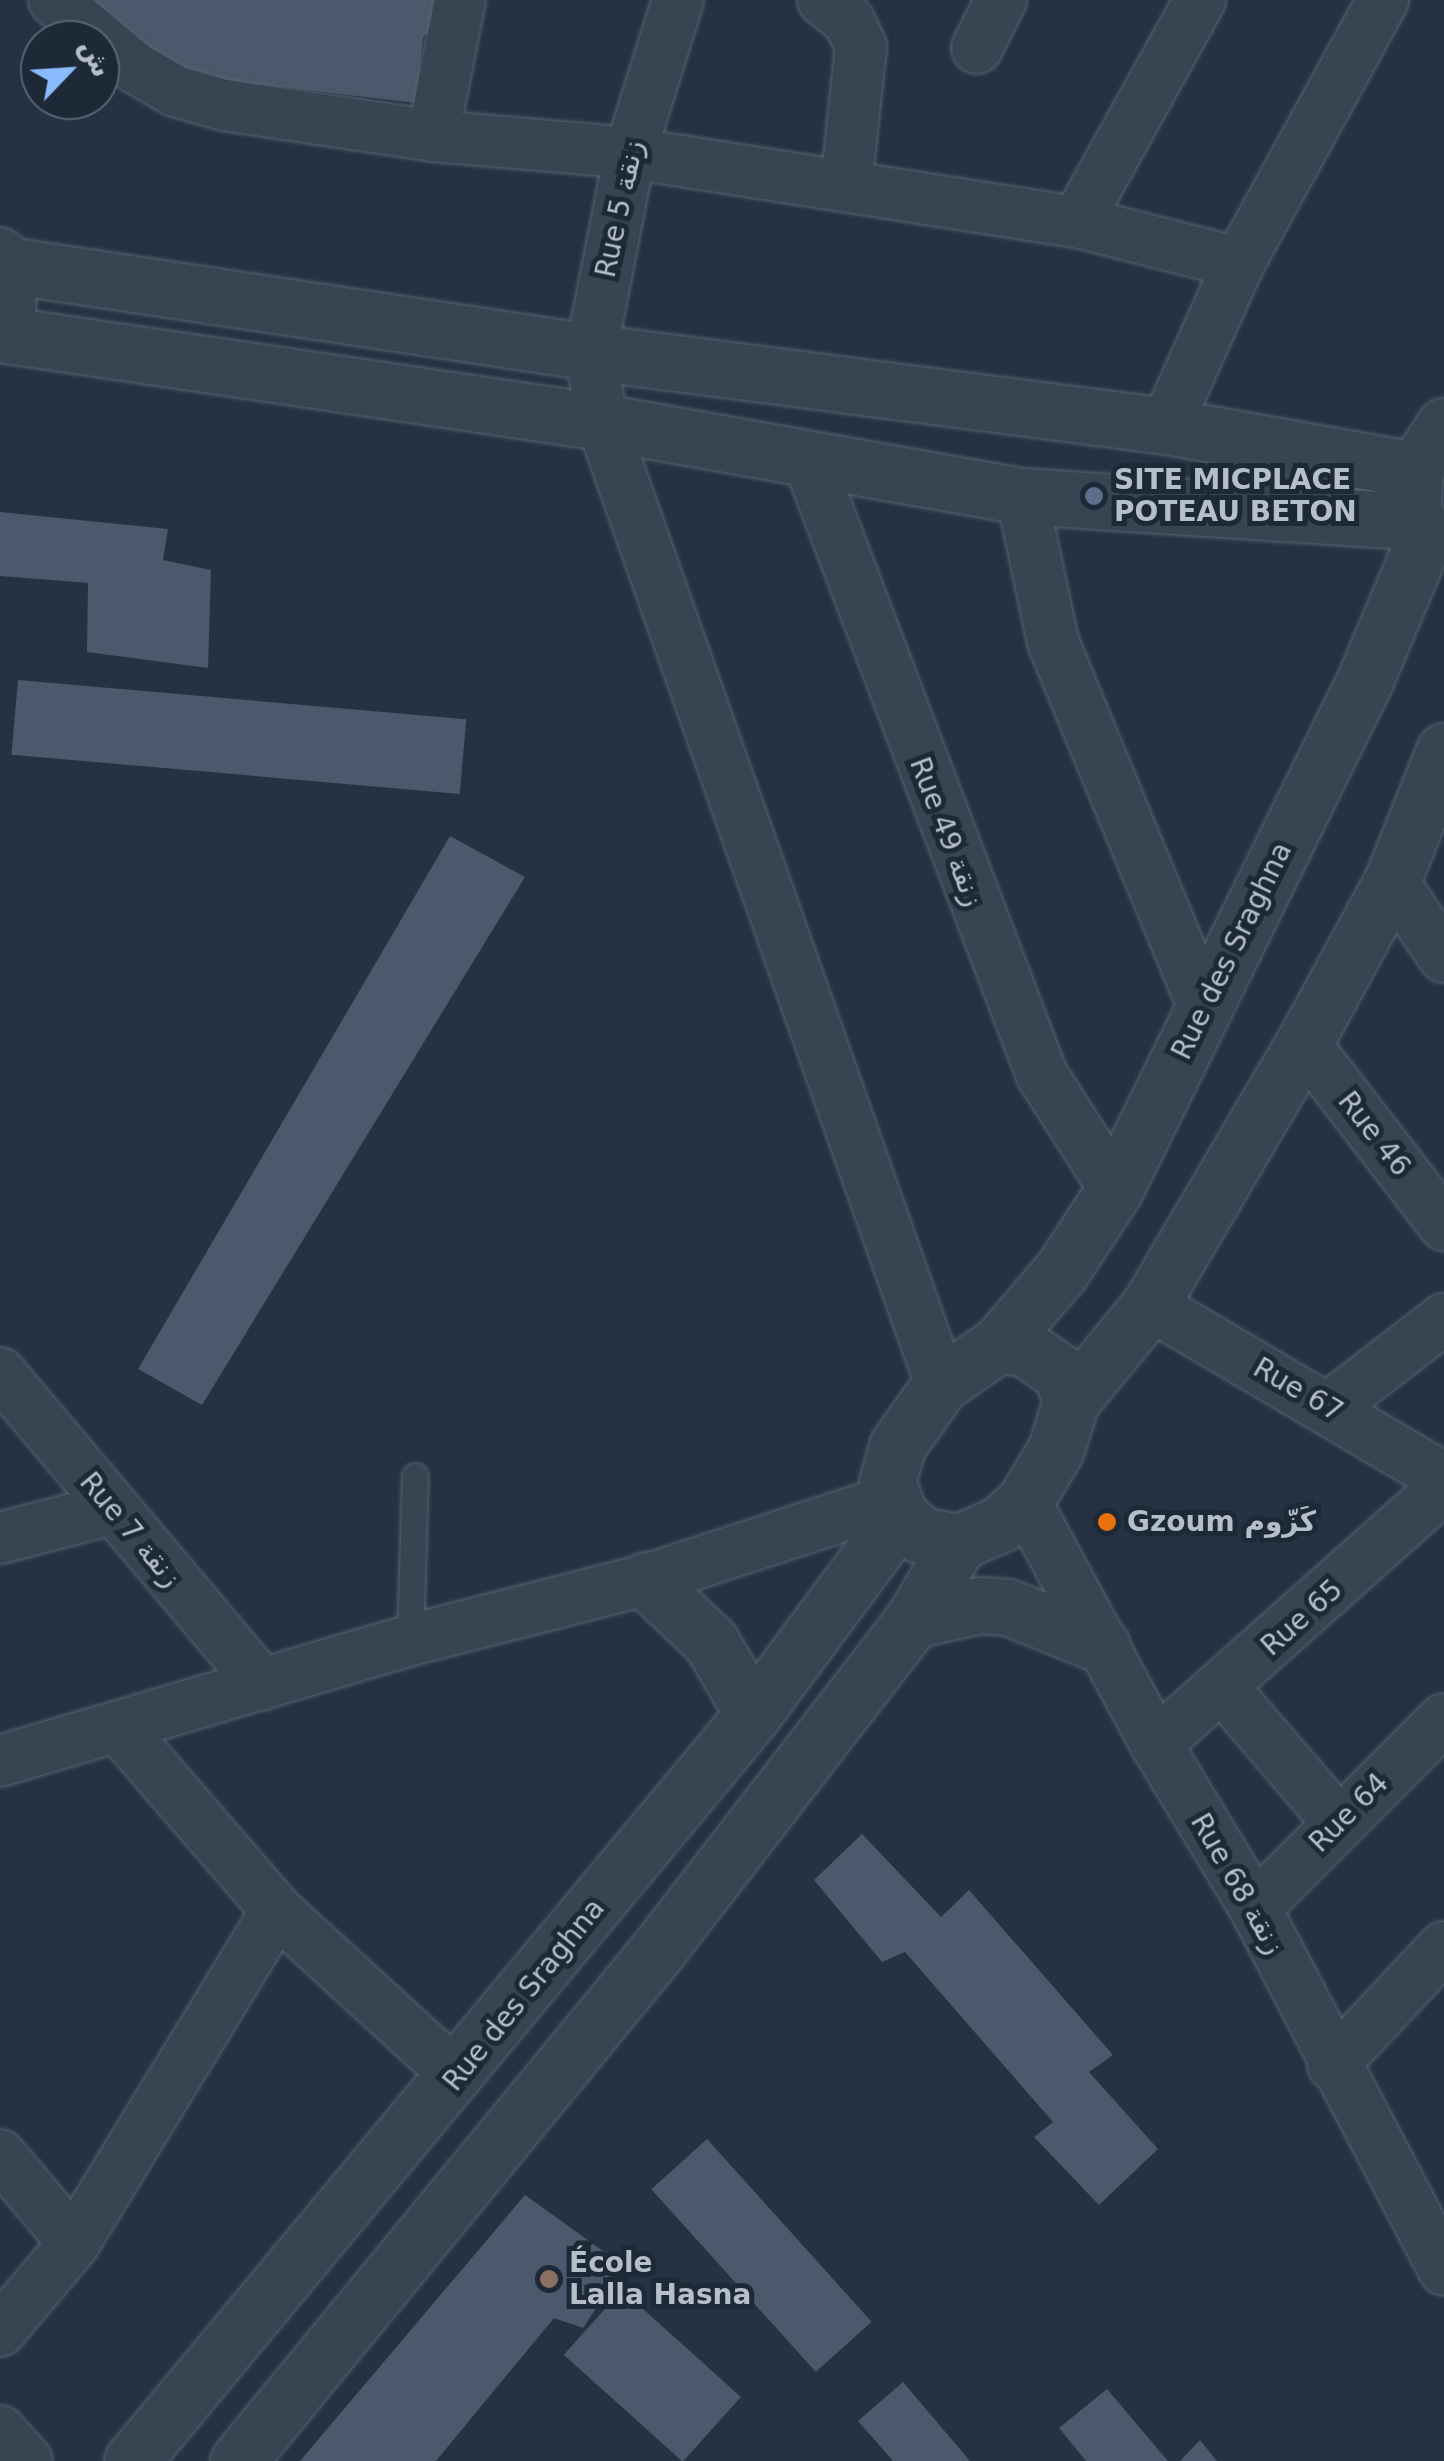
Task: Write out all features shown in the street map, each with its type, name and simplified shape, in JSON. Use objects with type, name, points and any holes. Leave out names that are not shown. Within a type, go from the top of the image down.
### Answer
[{"type":"street","points":[[54,0],[134,67],[175,91],[224,105],[433,136],[630,153],[1077,222],[1238,264]]},
{"type":"street","points":[[433,136],[460,0]]},
{"type":"street","name":"Rue 5 زنقة","points":[[678,0],[630,153],[590,352],[602,422],[941,1384]]},
{"type":"street","points":[[823,0],[849,20],[862,47],[846,186]]},
{"type":"street","points":[[977,48],[1002,0]]},
{"type":"street","points":[[1077,222],[1200,0]]},
{"type":"street","points":[[1166,426],[1238,264],[1383,0]]},
{"type":"street","points":[[4,261],[590,352],[1166,426],[1433,480],[1022,496],[602,422],[4,334],[4,261]]},
{"type":"street","name":"Rue 49 زنقة","points":[[808,460],[1042,1075],[1115,1190]]},
{"type":"street","name":"Rue des Sraghna","points":[[1000,1344],[1062,1270],[1115,1190],[1365,680],[1433,480]]},
{"type":"street","points":[[1022,496],[1053,642],[1204,1008]]},
{"type":"street","points":[[1071,1401],[1061,1373],[1044,1359],[1000,1344],[941,1384],[898,1446],[887,1482],[897,1507],[921,1535],[958,1542],[1000,1524],[1024,1500],[1056,1448],[1071,1401],[1150,1306],[1304,1044],[1392,881],[1444,751]]},
{"type":"street","points":[[1392,881],[1444,958]]},
{"type":"street","name":"Rue 46","points":[[1304,1044],[1444,1225]]},
{"type":"street","name":"Rue 67","points":[[1150,1306],[1330,1407],[1444,1478]]},
{"type":"street","points":[[1330,1407],[1444,1319]]},
{"type":"street","name":"Rue 7 زنقة","points":[[0,1373],[262,1684]]},
{"type":"street","name":"Rue 65","points":[[1156,1744],[1224,1689],[1444,1487]]},
{"type":"street","name":"Rue 68 زنقة","points":[[1024,1500],[1156,1744],[1255,1908],[1333,2065],[1428,2196],[1444,2270]]},
{"type":"street","points":[[0,1761],[120,1730],[410,1640],[646,1580],[897,1507]]},
{"type":"street","name":"Rue des Sraghna","points":[[132,2461],[457,2076],[753,1714],[897,1507]]},
{"type":"street","points":[[0,1538],[111,1509]]},
{"type":"street","points":[[238,2461],[658,1950],[913,1620],[958,1542]]},
{"type":"street","points":[[646,1580],[712,1642],[753,1714]]},
{"type":"street","points":[[913,1620],[980,1605],[1008,1607],[1102,1645]]},
{"type":"street","points":[[1224,1689],[1339,1823]]},
{"type":"street","name":"Rue 64","points":[[1255,1908],[1444,1719]]},
{"type":"street","points":[[120,1730],[278,1910],[457,2076]]},
{"type":"street","points":[[0,2330],[74,2243],[278,1910]]},
{"type":"street","points":[[1333,2065],[1444,1947]]},
{"type":"street","points":[[0,2155],[74,2243]]},
{"type":"street","points":[[0,2431],[27,2461]]},
{"type":"lane","points":[[410,1640],[415,1476]]},
{"type":"building","points":[[82,0],[438,0],[435,22],[423,38],[416,103],[190,76],[120,27],[120,20],[110,20]]},
{"type":"building","points":[[0,512],[168,529],[163,560],[211,570],[208,668],[87,652],[88,583],[0,576]]},
{"type":"building","points":[[18,680],[466,719],[460,794],[11,755]]},
{"type":"building","points":[[450,836],[525,877],[202,1405],[138,1369]]},
{"type":"building","points":[[862,1834],[941,1917],[969,1890],[1113,2055],[1089,2072],[1158,2149],[1099,2205],[1034,2137],[1053,2122],[905,1952],[882,1962],[814,1880]]},
{"type":"building","points":[[707,2139],[872,2322],[816,2372],[651,2189]]},
{"type":"building","points":[[525,2195],[624,2266],[583,2328],[554,2318],[436,2461],[300,2461]]},
{"type":"building","points":[[622,2290],[741,2397],[682,2461],[564,2355]]},
{"type":"building","points":[[903,2382],[970,2461],[893,2461],[858,2421]]},
{"type":"building","points":[[1107,2389],[1168,2461],[1086,2461],[1059,2428]]},
{"type":"building","points":[[1200,2440],[1217,2461],[1180,2461]]},
{"type":"place","name":"SITE MICPLACE POTEAU BETON","points":[[1094,496]]},
{"type":"place","name":"Gzoum كَزّوم","points":[[1107,1522]]},
{"type":"place","name":"École Lalla Hasna","points":[[549,2279]]}]
